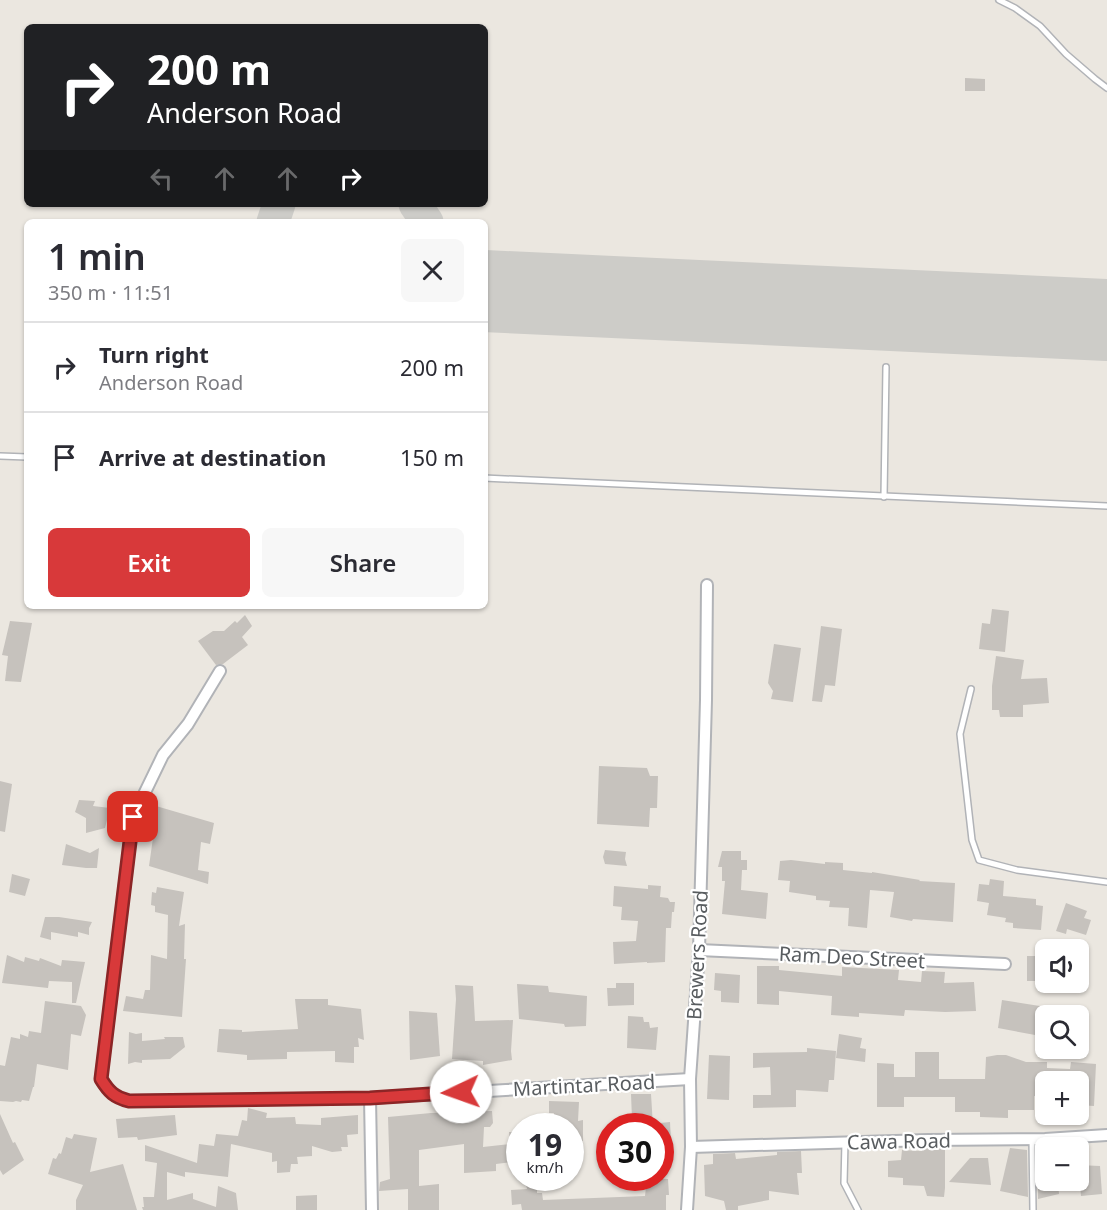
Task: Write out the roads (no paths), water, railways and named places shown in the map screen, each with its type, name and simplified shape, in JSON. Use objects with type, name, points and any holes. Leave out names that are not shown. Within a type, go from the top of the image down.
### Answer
[{"type":"street","name":"Brewers Road","points":[[687,1210],[691,1147],[690,1078],[699,950],[707,585]]},
{"type":"street","name":"Martintar Road","points":[[220,671],[188,724],[163,754],[133,817],[101,1079],[107,1089],[118,1098],[129,1101],[370,1098],[690,1078]]},
{"type":"street","name":"Ram Deo Street","points":[[699,950],[1005,964]]},
{"type":"street","points":[[370,1098],[372,1210]]},
{"type":"street","name":"Cawa Road","points":[[691,1147],[1032,1139],[1107,1134]]},
{"type":"lane","points":[[999,0],[1015,8],[1040,27],[1066,54],[1107,88]]},
{"type":"lane","points":[[884,497],[886,367]]},
{"type":"lane","points":[[0,456],[24,457]]},
{"type":"lane","points":[[488,478],[1107,506]]},
{"type":"lane","points":[[971,689],[960,735],[972,840],[980,860],[1017,870],[1107,882]]},
{"type":"lane","points":[[1032,1139],[1033,1210]]},
{"type":"lane","points":[[845,1142],[844,1183],[858,1210]]}]
